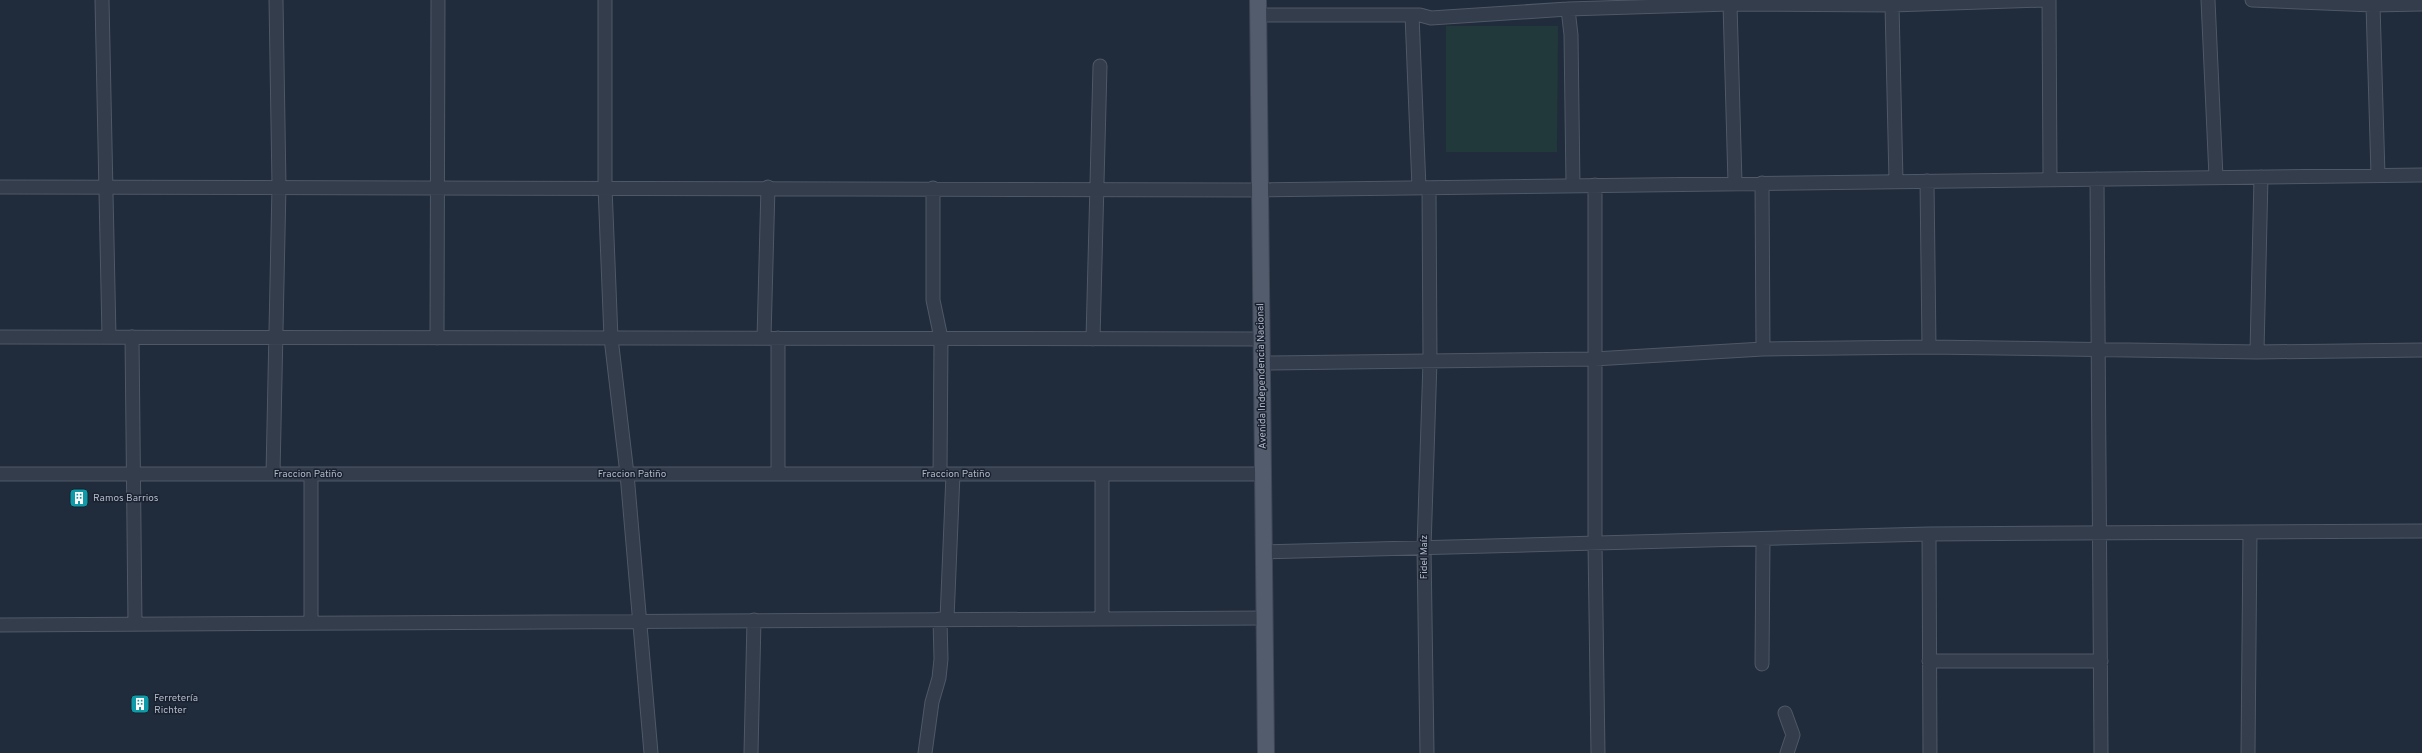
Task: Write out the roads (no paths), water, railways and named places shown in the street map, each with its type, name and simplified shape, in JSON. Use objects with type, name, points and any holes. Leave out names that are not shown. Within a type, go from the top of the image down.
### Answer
[{"type":"main road","name":"Avenida Independencia Nacional","points":[[1258,8],[1266,753]]},
{"type":"street","points":[[102,0],[109,337]]},
{"type":"street","points":[[273,474],[279,186],[276,0]]},
{"type":"street","points":[[437,338],[436,186],[438,0]]},
{"type":"street","points":[[605,0],[605,187],[612,338],[627,474],[638,620],[651,753]]},
{"type":"street","points":[[1258,8],[1412,15],[1431,18],[1568,9],[1730,4],[1892,4],[2044,0]]},
{"type":"street","points":[[2048,0],[2050,179]]},
{"type":"street","points":[[2208,0],[2216,177]]},
{"type":"street","points":[[2252,0],[2373,5],[2422,4]]},
{"type":"street","points":[[1730,4],[1735,184]]},
{"type":"street","points":[[1892,4],[1896,181]]},
{"type":"street","points":[[2373,5],[2378,175]]},
{"type":"street","points":[[1568,9],[1571,35],[1574,186]]},
{"type":"street","name":"Fidel Maíz","points":[[1412,15],[1424,188],[1430,361],[1424,548],[1427,753]]},
{"type":"street","points":[[1093,339],[1100,66]]},
{"type":"street","points":[[0,187],[436,186],[1260,190],[2422,175]]},
{"type":"street","points":[[2257,352],[2261,177]]},
{"type":"street","points":[[2097,179],[2101,753]]},
{"type":"street","points":[[1928,181],[1929,347]]},
{"type":"street","points":[[1762,183],[1763,349]]},
{"type":"street","points":[[1595,185],[1594,544],[1598,753]]},
{"type":"street","points":[[764,338],[768,187]]},
{"type":"street","points":[[925,753],[932,702],[940,666],[944,619],[947,474],[941,338],[933,300],[933,188]]},
{"type":"street","points":[[0,337],[276,339],[1262,339]]},
{"type":"street","points":[[132,337],[135,624]]},
{"type":"street","points":[[778,338],[778,474]]},
{"type":"street","points":[[1262,363],[1594,359],[1763,349],[1929,347],[2097,348],[2257,352],[2422,350]]},
{"type":"street","name":"Fraccion Patiño","points":[[0,474],[1264,474]]},
{"type":"street","points":[[311,474],[311,623]]},
{"type":"street","points":[[1102,474],[1102,618]]},
{"type":"street","points":[[1264,552],[1763,540],[1929,534],[2422,531]]},
{"type":"street","points":[[2248,753],[2250,532]]},
{"type":"street","points":[[1929,534],[1930,753]]},
{"type":"street","points":[[1762,664],[1763,540]]},
{"type":"street","points":[[0,625],[638,620],[1265,618]]},
{"type":"street","points":[[751,753],[754,620]]},
{"type":"street","points":[[1929,661],[2101,661]]},
{"type":"street","points":[[1785,712],[1793,735],[1787,753]]},
{"type":"place","name":"Ramos Barrios","points":[[79,498]]},
{"type":"place","name":"Ferretería Richter","points":[[140,704]]}]
